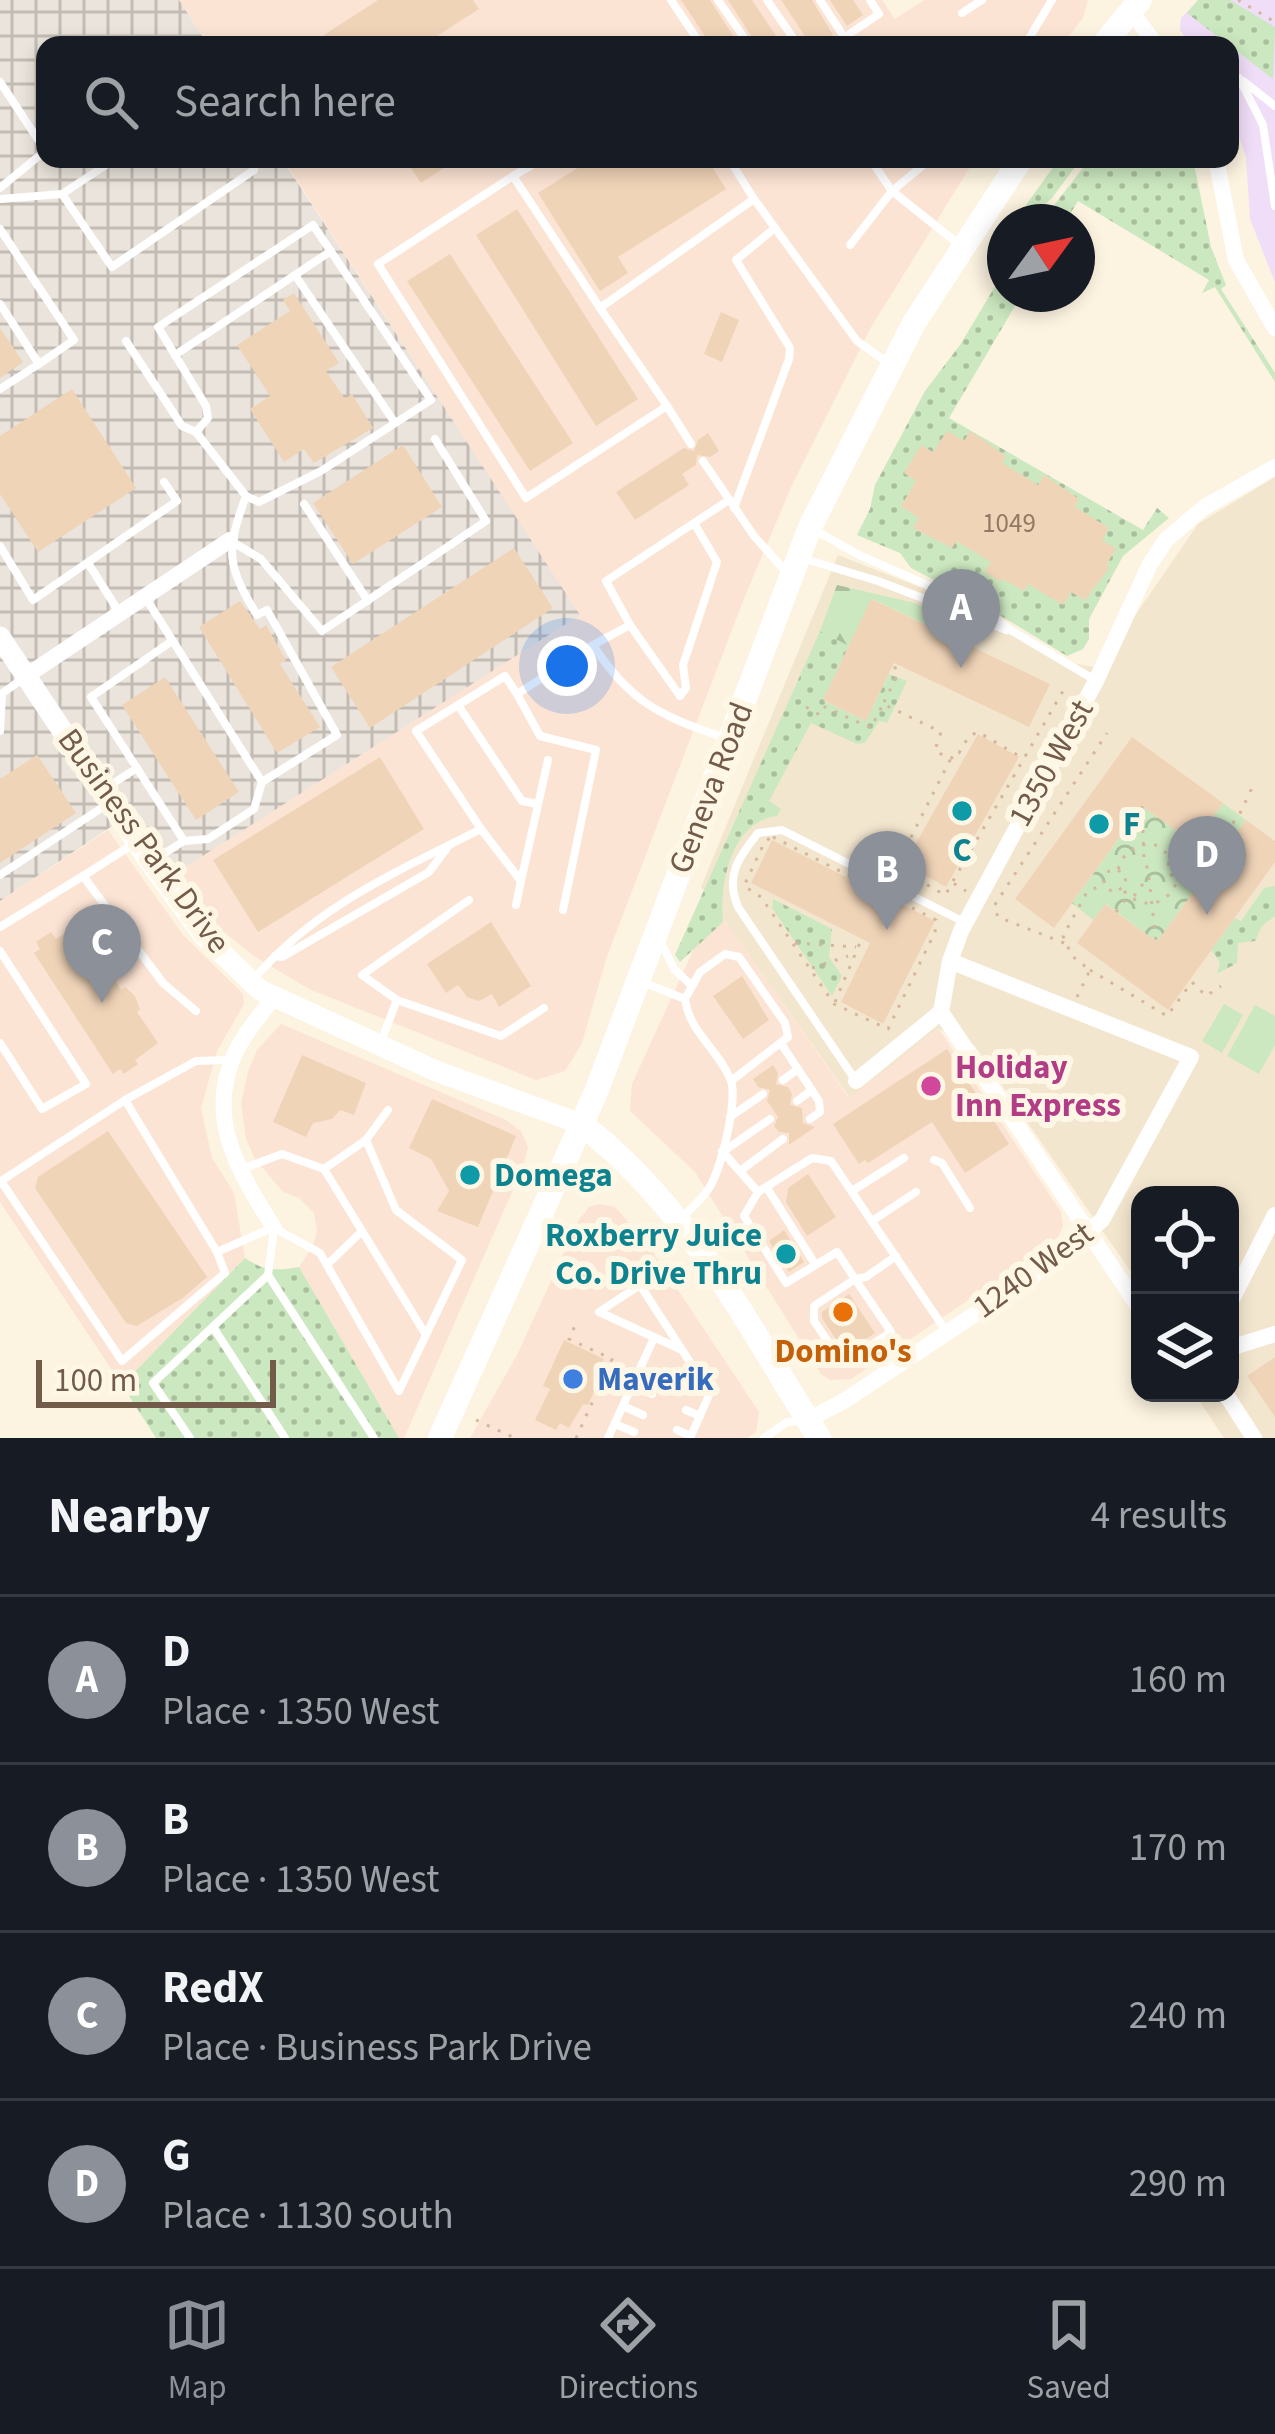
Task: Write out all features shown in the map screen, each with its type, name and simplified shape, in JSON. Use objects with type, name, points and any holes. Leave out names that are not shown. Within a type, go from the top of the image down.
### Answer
[{"type":"main road","points":[[1109,36],[1132,4]]},
{"type":"main road","name":"Geneva Road","points":[[440,1438],[581,1124],[810,527],[892,365],[1015,168]]},
{"type":"main road","points":[[581,1124],[614,1149],[680,1220],[808,1431]]},
{"type":"street","points":[[1132,4],[1151,36]]},
{"type":"street","points":[[1218,168],[1236,260],[1275,328]]},
{"type":"street","name":"1350 West","points":[[941,1012],[950,961],[966,922],[1096,681],[1131,599],[1166,541],[1203,508],[1275,467]]},
{"type":"street","points":[[26,676],[230,540]]},
{"type":"street","name":"Business Park Drive","points":[[0,637],[136,843],[204,936],[252,982],[436,1071],[581,1124]]},
{"type":"street","points":[[950,961],[1072,1009]]},
{"type":"street","points":[[274,996],[233,1060],[221,1105],[226,1140],[238,1170],[274,1228]]},
{"type":"street","name":"1240 West","points":[[808,1431],[844,1401],[1048,1265],[1102,1220],[1191,1057],[1072,1009]]},
{"type":"street","points":[[856,1081],[941,1012],[1131,1296]]},
{"type":"street","points":[[1235,1294],[1275,1215]]},
{"type":"street","points":[[1239,1345],[1275,1334]]},
{"type":"street","points":[[1231,1402],[1255,1438]]},
{"type":"lane","points":[[671,0],[695,36]]},
{"type":"lane","points":[[718,0],[743,36]]},
{"type":"lane","points":[[767,0],[792,36]]},
{"type":"lane","points":[[820,0],[843,36]]},
{"type":"lane","points":[[846,36],[879,14],[870,0]]},
{"type":"lane","points":[[962,13],[982,0]]},
{"type":"lane","points":[[1030,36],[1052,0]]},
{"type":"lane","points":[[1275,106],[1239,78],[1263,125],[1275,206]]},
{"type":"lane","points":[[0,82],[36,137]]},
{"type":"lane","points":[[0,188],[36,158]]},
{"type":"lane","points":[[0,199],[62,194],[101,168]]},
{"type":"lane","points":[[62,194],[112,267],[254,168]]},
{"type":"lane","points":[[527,168],[378,265],[526,498],[667,406]]},
{"type":"lane","points":[[735,168],[857,340],[892,365]]},
{"type":"lane","points":[[876,168],[892,191],[962,247]]},
{"type":"lane","points":[[850,244],[892,191],[920,168]]},
{"type":"lane","points":[[513,176],[692,444]]},
{"type":"lane","points":[[600,308],[754,199]]},
{"type":"lane","points":[[126,341],[182,426],[196,432],[246,496],[259,502],[301,482],[430,400],[313,224],[158,327],[206,406],[208,418],[196,432]]},
{"type":"lane","points":[[694,523],[716,562],[683,665],[686,688],[680,696],[630,625],[607,581],[665,538],[694,523],[731,504],[789,359],[790,348],[736,260],[775,228]]},
{"type":"lane","points":[[0,229],[74,340],[0,389]]},
{"type":"lane","points":[[175,355],[332,251]]},
{"type":"lane","points":[[296,275],[395,423]]},
{"type":"lane","points":[[0,304],[39,364]]},
{"type":"lane","points":[[230,540],[261,559],[322,631],[485,520],[435,439]]},
{"type":"lane","points":[[703,461],[731,504],[794,567],[878,580],[1012,632]]},
{"type":"lane","points":[[0,546],[33,600],[177,502],[164,482]]},
{"type":"lane","points":[[150,862],[184,841],[208,839],[254,809],[262,782],[338,735],[266,610],[257,615],[236,581],[230,540],[246,496]]},
{"type":"lane","points":[[304,505],[368,601]]},
{"type":"lane","points":[[810,527],[859,555],[986,611],[1012,632],[1096,681]]},
{"type":"lane","points":[[88,563],[119,614]]},
{"type":"lane","points":[[145,597],[262,782]]},
{"type":"lane","points":[[517,694],[630,625]]},
{"type":"lane","points":[[172,640],[91,698],[184,841]]},
{"type":"lane","points":[[593,645],[614,678],[648,707],[730,740]]},
{"type":"lane","points":[[0,731],[1,695],[26,676]]},
{"type":"lane","points":[[520,881],[416,730],[505,676],[540,736],[596,750],[563,910]]},
{"type":"lane","points":[[458,705],[522,801],[537,805]]},
{"type":"lane","points":[[516,905],[548,760]]},
{"type":"lane","points":[[0,874],[137,768]]},
{"type":"lane","points":[[252,982],[273,956],[340,903],[408,862],[481,830]]},
{"type":"lane","points":[[856,1081],[738,907],[730,888],[740,855],[758,832],[782,830],[966,922]]},
{"type":"lane","points":[[0,926],[136,843]]},
{"type":"lane","points":[[273,956],[282,957],[429,872],[448,847]]},
{"type":"lane","points":[[83,876],[163,983],[196,1011]]},
{"type":"lane","points":[[469,900],[362,975],[398,1000],[501,1036],[544,1008]]},
{"type":"lane","points":[[657,932],[674,969],[690,984]]},
{"type":"lane","points":[[0,951],[86,1084],[42,1109],[0,1043]]},
{"type":"lane","points":[[680,1220],[710,1188],[729,1118],[731,1081],[697,1030],[685,999],[690,984],[725,954],[739,957],[785,1023],[788,1037],[731,1081]]},
{"type":"lane","points":[[638,981],[685,999]]},
{"type":"lane","points":[[380,1046],[398,1000]]},
{"type":"lane","points":[[782,1045],[812,1090],[820,1112],[810,1119]]},
{"type":"lane","points":[[125,1100],[225,1273],[122,1361],[1,1181],[125,1100],[196,1061],[233,1060]]},
{"type":"lane","points":[[783,1080],[798,1069]]},
{"type":"lane","points":[[797,1101],[812,1090]]},
{"type":"lane","points":[[729,1118],[763,1094]]},
{"type":"lane","points":[[324,1169],[366,1140],[388,1110]]},
{"type":"lane","points":[[722,1151],[770,1119]]},
{"type":"lane","points":[[740,1171],[783,1139]]},
{"type":"lane","points":[[274,1228],[320,1253],[399,1391],[462,1260],[396,1210],[366,1140]]},
{"type":"lane","points":[[722,1151],[762,1190],[815,1264]]},
{"type":"lane","points":[[238,1170],[282,1154],[324,1169],[426,1335]]},
{"type":"lane","points":[[896,1256],[866,1276],[856,1279],[814,1306],[814,1321],[843,1364],[891,1332],[856,1279],[837,1252],[786,1282],[744,1216],[762,1190],[812,1158],[831,1161],[852,1191],[872,1221],[896,1256],[947,1332]]},
{"type":"lane","points":[[852,1191],[904,1158]]},
{"type":"lane","points":[[934,1160],[942,1163],[970,1208]]},
{"type":"lane","points":[[872,1221],[916,1192]]},
{"type":"lane","points":[[217,1252],[274,1228]]},
{"type":"lane","points":[[190,1438],[153,1383],[268,1275],[274,1228]]},
{"type":"lane","points":[[327,1265],[362,1231]]},
{"type":"lane","points":[[268,1275],[374,1438]]},
{"type":"lane","points":[[677,1430],[690,1437],[710,1393],[640,1285],[599,1312],[680,1349]]},
{"type":"lane","points":[[213,1327],[285,1438]]},
{"type":"lane","points":[[608,1438],[654,1338]]},
{"type":"lane","points":[[632,1385],[652,1394]]},
{"type":"lane","points":[[623,1406],[643,1415]]},
{"type":"lane","points":[[686,1410],[700,1416]]},
{"type":"lane","points":[[764,1438],[787,1422],[808,1431]]},
{"type":"lane","points":[[614,1424],[634,1432]]},
{"type":"path","points":[[1238,0],[1275,22]]},
{"type":"path","points":[[806,707],[820,715],[825,706],[871,728],[897,676],[894,663]]},
{"type":"path","points":[[1023,758],[978,732],[969,736],[950,760],[896,867],[945,895],[1063,691]]},
{"type":"path","points":[[883,704],[941,732],[935,751],[950,760]]},
{"type":"path","points":[[1107,733],[994,906],[998,917],[1064,943],[1090,970],[1167,1016],[1192,982],[1206,996],[1221,986]]},
{"type":"path","points":[[1064,943],[1063,936],[1087,892],[1104,884],[1107,873],[1118,870],[1127,853],[1144,844],[1186,859],[1219,841],[1254,784]]},
{"type":"path","points":[[1142,806],[1156,940]]},
{"type":"path","points":[[773,837],[936,920],[935,932],[888,1028],[834,1004],[810,969],[761,897],[744,886],[765,842],[773,837]]},
{"type":"path","points":[[1174,858],[1168,870],[1178,878]]},
{"type":"path","points":[[1123,890],[1150,904],[1170,896],[1178,878],[1188,873],[1186,859]]},
{"type":"path","points":[[1118,870],[1126,879],[1123,890]]},
{"type":"path","points":[[1116,912],[1147,880]]},
{"type":"path","points":[[952,883],[966,890]]},
{"type":"path","points":[[1104,884],[1114,893],[1123,890]]},
{"type":"path","points":[[834,1004],[862,938]]},
{"type":"path","points":[[793,943],[856,947]]},
{"type":"path","points":[[810,969],[852,955]]},
{"type":"path","points":[[1072,1009],[1090,970]]},
{"type":"path","points":[[576,1438],[612,1359],[569,1339],[578,1319]]},
{"type":"path","points":[[476,1420],[515,1438]]},
{"type":"shaded area","points":[[0,0],[179,0],[202,36],[36,36],[36,168],[288,168],[580,615],[176,873],[136,810],[0,901]]},
{"type":"shaded area","points":[[179,0],[882,0],[895,19],[924,0],[1088,0],[1083,18],[1069,36],[202,36]]},
{"type":"shaded area","points":[[1198,0],[1275,0],[1275,282],[1250,219],[1246,158],[1239,137],[1239,36],[1184,36],[1181,18]]},
{"type":"shaded area","points":[[289,168],[969,168],[870,329],[792,485],[606,959],[582,1043],[565,1071],[536,1080],[309,989],[254,956],[209,920],[176,873],[579,615]]},
{"type":"shaded area","points":[[1275,477],[1275,1438],[1224,1438],[1200,1402],[1239,1402],[1239,1186],[1131,1186],[1131,1272],[974,1045],[939,1029],[850,1098],[701,887],[838,555],[978,610],[1072,663],[1099,668],[1198,524]]},
{"type":"shaded area","points":[[108,830],[183,935],[243,994],[244,1004],[217,1051],[201,1108],[212,1158],[234,1193],[245,1258],[122,1385],[0,1202],[0,901]]},
{"type":"shaded area","points":[[714,905],[849,1098],[939,1029],[1061,1212],[1063,1226],[1056,1241],[851,1379],[830,1380],[821,1374],[695,1172],[630,1111],[632,1084]]},
{"type":"shaded area","points":[[281,1024],[506,1120],[521,1131],[528,1147],[404,1438],[399,1438],[299,1267],[313,1246],[314,1213],[299,1198],[283,1192],[255,1159],[246,1139],[241,1103],[248,1072],[257,1050]]},
{"type":"shaded area","points":[[589,1207],[615,1207],[646,1242],[759,1412],[756,1432],[747,1438],[470,1438],[517,1355],[579,1220]]},
{"type":"green space","points":[[1198,0],[1230,0],[1275,27],[1273,79],[1239,53],[1239,36],[1217,36],[1187,13]]},
{"type":"green space","points":[[1053,168],[1074,168],[1045,204],[1027,204]]},
{"type":"green space","points":[[1083,168],[1195,168],[1211,247],[1226,285],[1221,289],[1275,373],[1275,382],[1215,287],[1202,293],[1209,280],[1095,211],[1095,204],[1055,204]]},
{"type":"green space","points":[[987,300],[987,312],[1011,312],[949,418],[1143,530],[1157,508],[1169,518],[1123,556],[1089,619],[1089,639],[1083,649],[1067,656],[911,568],[900,553],[857,535],[875,485],[925,391]]},
{"type":"green space","points":[[837,585],[915,603],[973,626],[964,643],[872,599],[849,646],[820,631]]},
{"type":"green space","points":[[820,631],[849,646],[824,701],[866,721],[889,674],[907,681],[887,723],[879,721],[865,743],[857,744],[811,723],[769,801],[781,809],[777,816],[749,829],[731,857],[723,891],[723,922],[680,962],[675,955]]},
{"type":"green space","points":[[1223,803],[1246,820],[1157,942],[1106,904],[1093,920],[1072,903],[1142,806],[1194,843]]},
{"type":"green space","points":[[1275,886],[1275,916],[1262,926],[1255,941],[1238,943],[1237,963],[1217,974],[1220,962],[1211,950],[1235,918],[1241,921],[1264,888]]},
{"type":"green space","points":[[773,899],[832,929],[829,957],[842,976],[832,996],[772,908]]},
{"type":"green space","points":[[1224,1004],[1243,1015],[1222,1053],[1202,1041]]},
{"type":"green space","points":[[1255,1005],[1275,1016],[1275,1045],[1259,1074],[1227,1056]]},
{"type":"green space","points":[[245,1258],[270,1269],[299,1267],[399,1438],[156,1438],[122,1385]]},
{"type":"building","points":[[378,0],[473,0],[479,9],[437,36],[324,35]]},
{"type":"building","points":[[681,0],[710,0],[733,36],[705,36]]},
{"type":"building","points":[[728,0],[752,0],[776,36],[751,36]]},
{"type":"building","points":[[781,0],[812,0],[833,35],[805,36]]},
{"type":"building","points":[[830,0],[853,0],[863,15],[847,26]]},
{"type":"building","points":[[411,168],[444,168],[421,183]]},
{"type":"building","points":[[578,168],[713,168],[726,189],[618,257],[628,273],[600,291],[538,193]]},
{"type":"building","points":[[517,209],[638,399],[596,426],[476,235]]},
{"type":"building","points":[[450,254],[573,443],[530,471],[407,281]]},
{"type":"building","points":[[294,293],[339,363],[326,371],[345,399],[352,394],[373,428],[314,463],[304,449],[284,462],[250,409],[270,396],[237,345],[290,311],[283,300]]},
{"type":"building","points":[[721,312],[739,320],[722,362],[704,354]]},
{"type":"building","points":[[0,328],[23,362],[0,378]]},
{"type":"building","points":[[72,389],[136,488],[38,552],[0,494],[0,436]]},
{"type":"building","points":[[947,431],[964,441],[970,431],[1006,456],[1002,463],[1038,485],[1044,475],[1079,499],[1075,507],[1109,528],[1102,540],[1116,549],[1106,565],[1110,567],[1085,600],[1071,592],[1063,605],[1028,584],[1024,591],[1001,582],[985,572],[991,562],[956,541],[952,548],[913,528],[919,518],[901,506],[916,481],[904,473],[921,445],[933,452]]},
{"type":"building","points":[[708,433],[719,451],[710,457],[697,455],[696,465],[682,474],[689,485],[635,520],[616,492],[684,448],[694,451]]},
{"type":"building","points":[[403,445],[442,507],[353,564],[313,503]]},
{"type":"building","points":[[514,548],[553,608],[370,728],[331,667]]},
{"type":"building","points":[[871,599],[1050,684],[1029,727],[894,663],[866,721],[823,700]]},
{"type":"building","points":[[240,601],[260,629],[266,625],[286,660],[280,664],[320,727],[277,753],[199,627]]},
{"type":"building","points":[[165,677],[239,792],[196,820],[122,705]]},
{"type":"building","name":"C","points":[[978,734],[1019,757],[946,887],[904,864]]},
{"type":"building","name":"F","points":[[1132,737],[1223,803],[1194,843],[1142,806],[1054,928],[1015,899]]},
{"type":"building","points":[[37,755],[76,813],[0,863],[0,779]]},
{"type":"building","points":[[380,757],[424,829],[258,932],[213,860]]},
{"type":"building","points":[[1246,820],[1275,841],[1275,862],[1168,1010],[1077,943],[1105,904],[1157,942]]},
{"type":"building","points":[[772,840],[935,921],[883,1024],[841,1002],[870,943],[751,883]]},
{"type":"building","points":[[491,922],[531,986],[499,1007],[492,994],[479,1001],[467,997],[458,985],[446,993],[427,964]]},
{"type":"building","points":[[73,929],[95,963],[103,959],[121,990],[125,987],[135,996],[137,1012],[158,1043],[124,1074],[120,1069],[113,1074],[34,953],[40,949],[36,942],[51,932],[56,939]]},
{"type":"building","points":[[742,976],[769,1020],[743,1039],[713,996]]},
{"type":"building","name":"Holiday Inn Express","points":[[947,1049],[1009,1144],[965,1173],[932,1122],[868,1163],[859,1164],[833,1124]]},
{"type":"building","points":[[302,1055],[366,1083],[354,1115],[340,1110],[332,1119],[313,1123],[306,1137],[273,1122]]},
{"type":"building","points":[[773,1065],[778,1073],[776,1084],[788,1087],[792,1094],[790,1105],[802,1108],[803,1123],[815,1127],[789,1145],[789,1133],[774,1126],[778,1117],[767,1101],[770,1090],[758,1087],[753,1079]]},
{"type":"building","name":"Domega","points":[[432,1099],[516,1136],[478,1227],[437,1211],[449,1191],[431,1159],[409,1148]]},
{"type":"building","points":[[108,1131],[207,1277],[137,1326],[126,1323],[35,1188],[38,1177]]},
{"type":"building","points":[[808,1174],[836,1217],[807,1236],[786,1202],[788,1188]]},
{"type":"building","name":"Roxberry Juice Co. Drive Thru","points":[[784,1230],[804,1262],[789,1272],[769,1241]]},
{"type":"building","points":[[849,1294],[875,1333],[845,1353],[822,1312]]},
{"type":"building","name":"Maverik","points":[[564,1340],[604,1359],[599,1369],[603,1372],[588,1405],[583,1404],[569,1428],[560,1423],[556,1430],[535,1420],[550,1389],[543,1386]]},
{"type":"building","points":[[1275,1357],[1275,1417],[1247,1376]]},
{"type":"place","name":"D","points":[[961,668]]},
{"type":"place","name":"C","points":[[962,811]]},
{"type":"place","name":"F","points":[[1099,824]]},
{"type":"place","name":"G","points":[[1207,915]]},
{"type":"place","name":"B","points":[[887,930]]},
{"type":"place","name":"RedX","points":[[102,1003]]},
{"type":"place","name":"Holiday Inn Express","points":[[931,1086]]},
{"type":"place","name":"Domega","points":[[470,1175]]},
{"type":"place","name":"Roxberry Juice Co. Drive Thru","points":[[786,1254]]},
{"type":"place","name":"Domino's","points":[[843,1312]]},
{"type":"place","name":"Maverik","points":[[573,1379]]}]
